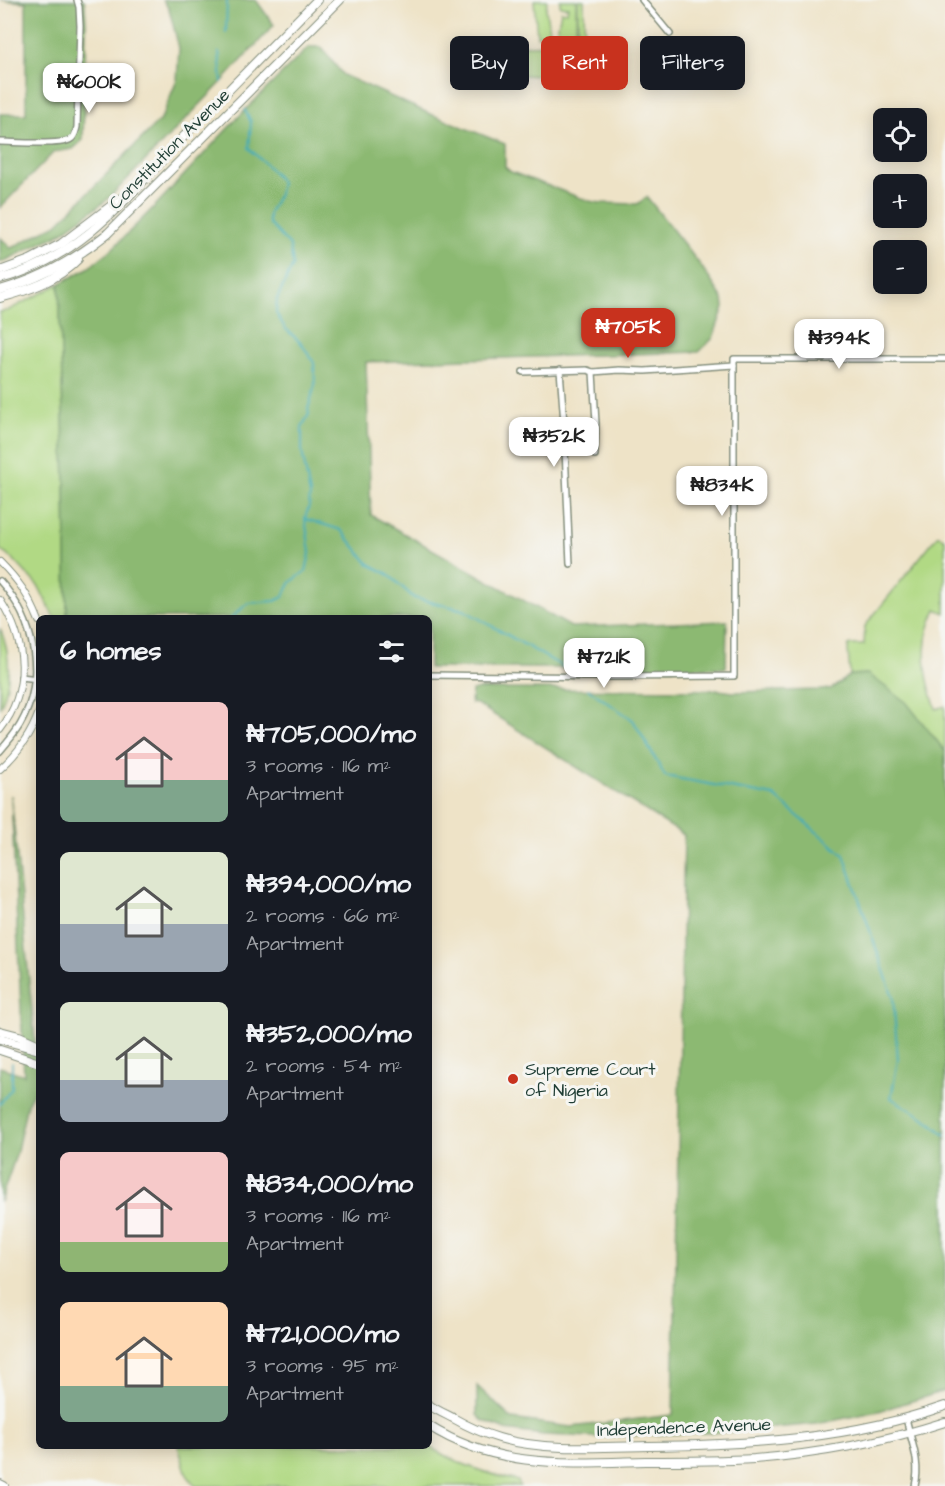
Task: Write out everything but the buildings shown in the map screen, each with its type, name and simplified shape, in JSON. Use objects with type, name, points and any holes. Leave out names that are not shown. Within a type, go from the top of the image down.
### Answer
[{"type":"main road","name":"Constitution Avenue","points":[[0,279],[24,272],[62,254],[104,221],[317,0]]},
{"type":"main road","name":"Constitution Avenue","points":[[0,290],[35,279],[89,249],[108,233],[340,0]]},
{"type":"main road","points":[[0,271],[30,260],[61,244],[115,202],[135,190]]},
{"type":"main road","points":[[0,298],[30,289],[57,277],[89,249]]},
{"type":"main road","points":[[0,1031],[36,1044]]},
{"type":"main road","points":[[0,1039],[36,1049]]},
{"type":"main road","points":[[0,1050],[36,1064]]},
{"type":"main road","points":[[0,1056],[36,1064]]},
{"type":"main road","name":"Independence Avenue","points":[[432,1407],[465,1425],[498,1438],[545,1446],[665,1446],[800,1439],[906,1418],[945,1406]]},
{"type":"main road","name":"Independence Avenue","points":[[432,1428],[450,1439],[507,1457],[548,1462],[713,1461],[755,1459],[823,1451],[910,1433],[945,1422]]},
{"type":"street","points":[[0,142],[60,143],[70,140],[75,134],[80,26],[77,0]]},
{"type":"street","points":[[642,0],[670,34]]},
{"type":"street","points":[[432,675],[734,676],[734,358],[945,359]]},
{"type":"street","points":[[523,372],[645,371],[734,365]]},
{"type":"street","points":[[560,370],[570,564]]},
{"type":"street","points":[[592,372],[596,423],[595,455]]},
{"type":"street","points":[[0,562],[22,586],[36,615]]},
{"type":"street","points":[[0,581],[11,594],[28,626],[36,671]]},
{"type":"street","points":[[0,600],[16,630],[21,646],[22,661],[21,677],[11,713],[0,730]]},
{"type":"street","points":[[21,677],[36,679]]},
{"type":"street","points":[[0,751],[24,717],[36,682]]},
{"type":"street","points":[[0,769],[14,756],[36,722]]},
{"type":"street","points":[[906,1418],[916,1452],[918,1474],[915,1486]]},
{"type":"green space","points":[[0,0],[84,0],[86,25],[83,140],[73,149],[54,152],[0,208],[0,114],[26,114],[26,2]]},
{"type":"green space","points":[[163,0],[256,0],[274,25],[107,200],[58,235],[0,263],[0,237],[11,248],[57,224],[161,119],[177,80],[179,48],[169,9]]},
{"type":"green space","points":[[534,0],[547,0],[549,31],[537,36]]},
{"type":"green space","points":[[560,0],[576,0],[576,36],[556,36],[561,11],[567,12],[568,7],[560,6]]},
{"type":"green space","points":[[578,0],[584,0],[584,36],[578,36]]},
{"type":"green space","points":[[529,45],[541,45],[541,76],[529,75]]},
{"type":"green space","points":[[309,47],[321,47],[343,75],[505,144],[505,167],[511,172],[589,201],[637,204],[647,197],[701,266],[723,299],[724,307],[713,338],[699,352],[366,362],[371,515],[571,627],[727,621],[726,668],[432,668],[432,615],[67,615],[59,284],[88,268],[112,249],[245,110]]},
{"type":"green space","points":[[59,284],[67,615],[53,615],[39,587],[14,560],[0,550],[0,312],[7,311]]},
{"type":"green space","points":[[938,535],[945,539],[945,613],[936,609],[926,641],[925,661],[936,709],[945,706],[945,751],[868,674],[850,675],[848,650],[849,645],[864,645],[865,626]]},
{"type":"green space","points":[[0,628],[9,668],[7,688],[0,708]]},
{"type":"green space","points":[[868,674],[906,702],[945,751],[945,1391],[879,1411],[817,1424],[730,1432],[593,1437],[543,1435],[505,1430],[482,1420],[477,1415],[477,1386],[512,1419],[571,1427],[673,1415],[684,835],[477,704],[471,703],[472,691],[479,689],[719,690],[733,692],[821,690],[831,689],[850,675]]},
{"type":"green space","points":[[11,795],[36,1051],[36,1088],[27,1104],[16,1155],[0,1202],[0,1067],[24,1075]]},
{"type":"green space","points":[[432,1448],[472,1467],[518,1481],[520,1486],[195,1486],[187,1475],[179,1449]]},
{"type":"waterway","points":[[226,32],[227,0]]},
{"type":"waterway","points":[[219,52],[222,82]]},
{"type":"waterway","points":[[234,615],[248,603],[275,601],[283,597],[291,582],[306,571],[310,553],[305,518],[310,495],[302,451],[302,427],[309,414],[308,409],[315,385],[314,363],[302,344],[285,328],[276,313],[277,299],[293,265],[290,246],[269,223],[269,213],[279,194],[281,182],[249,148],[251,122],[245,110]]},
{"type":"waterway","points":[[306,519],[341,530],[369,564],[388,574],[414,598],[464,610],[565,668]]},
{"type":"waterway","points":[[588,689],[633,720],[665,776],[774,796],[844,855],[893,997],[898,1060],[891,1098],[926,1119],[945,1135]]},
{"type":"waterway","points":[[0,1104],[12,1088],[12,1063]]},
{"type":"place","name":"Supreme Court of Nigeria","points":[[513,1079]]}]
